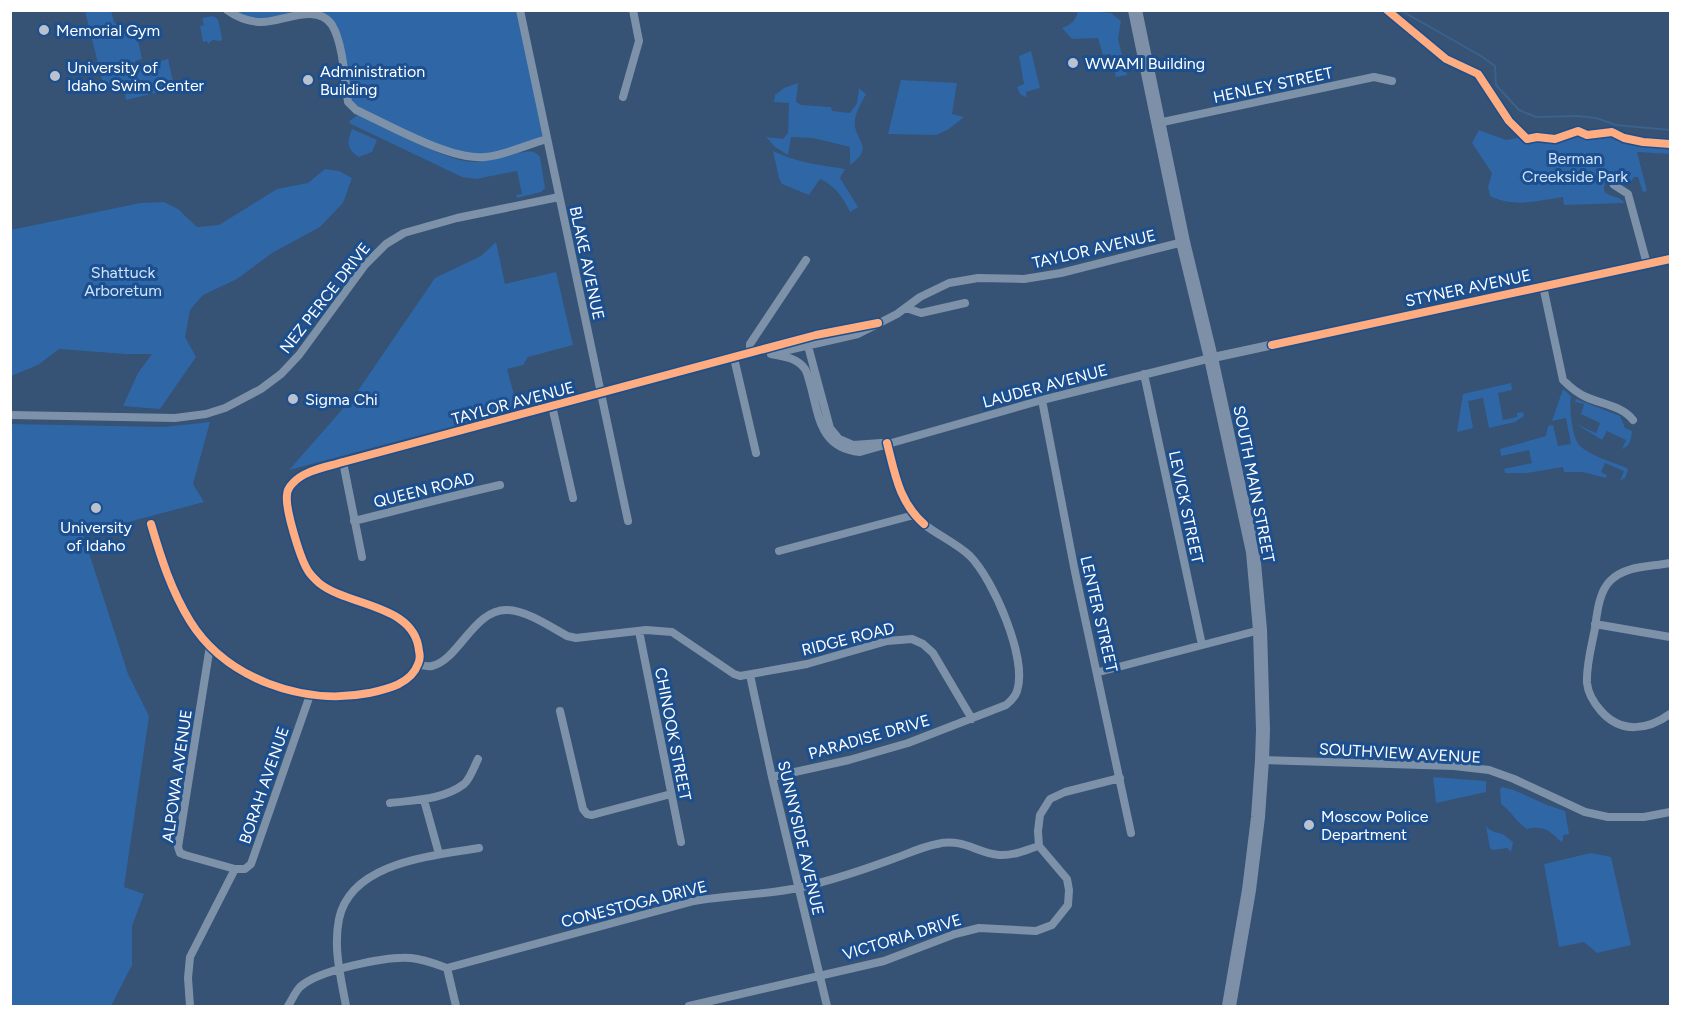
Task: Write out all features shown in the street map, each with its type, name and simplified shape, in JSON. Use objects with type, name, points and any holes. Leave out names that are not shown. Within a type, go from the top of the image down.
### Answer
[{"type":"highway","name":"SOUTH MAIN STREET","points":[[1136,10],[1183,242],[1253,552],[1253,632],[1263,730],[1262,760],[1249,890],[1229,1006]]},
{"type":"street","points":[[227,10],[244,20],[263,22],[305,14],[315,14],[326,19],[333,26],[336,37],[348,102],[356,110],[443,150],[463,157],[482,158],[496,156],[547,139]]},
{"type":"street","name":"BLAKE AVENUE","points":[[520,10],[628,521]]},
{"type":"street","points":[[623,97],[639,41],[633,10]]},
{"type":"street","name":"HENLEY STREET","points":[[1158,123],[1374,77],[1392,81]]},
{"type":"street","points":[[1614,185],[1628,194],[1647,264]]},
{"type":"street","name":"NEZ PERCE DRIVE","points":[[10,415],[175,418],[206,414],[225,408],[261,389],[281,374],[299,355],[365,265],[386,244],[404,233],[458,218],[559,198]]},
{"type":"street","name":"TAYLOR AVENUE","points":[[750,354],[771,354],[858,334],[948,283],[978,278],[1024,279],[1061,273],[1183,242]]},
{"type":"street","name":"STYNER AVENUE","points":[[1211,358],[1671,259]]},
{"type":"street","points":[[750,354],[750,344],[806,260]]},
{"type":"street","points":[[1543,286],[1563,380],[1584,397],[1627,412],[1633,420]]},
{"type":"street","points":[[906,308],[921,314],[965,303]]},
{"type":"street","name":"TAYLOR AVENUE","points":[[418,665],[418,643],[405,622],[397,616],[332,591],[307,570],[288,508],[289,489],[299,478],[343,462],[789,342],[878,323]]},
{"type":"street","name":"TAYLOR AVENUE","points":[[789,342],[808,346]]},
{"type":"street","name":"LAUDER AVENUE","points":[[808,346],[830,428],[840,439],[852,445],[887,443]]},
{"type":"street","name":"LAUDER AVENUE","points":[[771,354],[789,358],[804,368],[820,422],[830,440],[850,451],[860,452],[1042,400],[1211,358]]},
{"type":"street","points":[[734,358],[756,453]]},
{"type":"street","name":"LEVICK STREET","points":[[1144,374],[1202,645]]},
{"type":"street","name":"LENTER STREET","points":[[1042,400],[1075,572],[1131,833]]},
{"type":"street","points":[[552,406],[573,498]]},
{"type":"street","points":[[887,443],[896,482],[907,505],[924,524],[950,540],[980,567],[995,592],[1010,630],[1018,663],[1018,689],[1006,705],[972,719]]},
{"type":"street","points":[[343,462],[362,557]]},
{"type":"street","name":"QUEEN ROAD","points":[[354,521],[427,501],[500,485]]},
{"type":"street","points":[[779,551],[914,515]]},
{"type":"street","points":[[151,524],[174,591],[191,622],[210,646],[250,675],[295,693],[345,696],[386,689],[409,678],[418,665]]},
{"type":"street","points":[[1671,563],[1631,569],[1618,574],[1604,588],[1595,624],[1587,681],[1594,703],[1604,714],[1623,727],[1643,727],[1671,714]]},
{"type":"street","name":"RIDGE ROAD","points":[[418,665],[434,666],[443,661],[487,615],[501,610],[518,611],[567,636],[576,638],[639,631],[672,632],[734,674],[750,675],[807,664],[887,641],[912,639],[933,653],[972,719]]},
{"type":"street","points":[[1595,624],[1671,637]]},
{"type":"street","name":"CHINOOK STREET","points":[[639,631],[681,842]]},
{"type":"street","points":[[1098,672],[1253,632]]},
{"type":"street","name":"ALPOWA AVENUE","points":[[210,646],[178,847],[180,853],[185,855],[236,869]]},
{"type":"street","name":"SUNNYSIDE AVENUE","points":[[750,675],[827,1006]]},
{"type":"street","name":"BORAH AVENUE","points":[[190,1006],[188,978],[190,957],[236,869],[245,869],[251,864],[310,695]]},
{"type":"street","points":[[560,711],[583,809],[587,814],[592,815],[671,794]]},
{"type":"street","name":"PARADISE DRIVE","points":[[772,777],[849,760],[908,743],[972,719]]},
{"type":"street","points":[[390,803],[424,800],[466,783],[478,759]]},
{"type":"street","name":"SOUTHVIEW AVENUE","points":[[1262,760],[1454,766],[1489,770],[1585,812],[1608,817],[1644,817],[1671,812]]},
{"type":"street","points":[[1039,846],[1040,815],[1050,799],[1065,792],[1120,778]]},
{"type":"street","points":[[424,800],[439,854]]},
{"type":"street","name":"CONESTOGA DRIVE","points":[[447,968],[694,901],[725,895],[798,888],[852,874],[937,844],[952,842],[967,844],[996,855],[1014,855],[1039,846]]},
{"type":"street","name":"VICTORIA DRIVE","points":[[689,1006],[708,1004],[884,961],[955,934],[980,928],[1036,930],[1052,925],[1068,905],[1069,890],[1066,879],[1039,846]]},
{"type":"street","points":[[346,1006],[339,969],[339,918],[351,893],[368,878],[387,868],[439,854],[479,848]]},
{"type":"street","points":[[288,1006],[299,988],[311,978],[339,969],[396,958],[412,958],[447,968],[456,1006]]},
{"type":"green space","points":[[1078,10],[1111,13],[1121,21],[1118,39],[1127,75],[1116,77],[1111,54],[1103,55],[1098,38],[1072,39],[1062,28],[1073,22]]},
{"type":"green space","points":[[85,11],[111,11],[114,22],[138,41],[142,59],[135,61],[136,68],[168,59],[174,86],[167,90],[126,100],[125,93],[119,88],[105,92]]},
{"type":"green space","points":[[227,11],[520,11],[547,139],[496,155],[453,154],[349,102],[333,26],[315,14],[263,22]]},
{"type":"green space","points":[[213,16],[218,19],[222,38],[221,41],[213,40],[208,44],[207,41],[203,42],[200,26],[204,25],[202,18]]},
{"type":"green space","points":[[1031,51],[1040,88],[1026,92],[1027,98],[1020,94],[1017,87],[1024,84],[1019,56]]},
{"type":"green space","points":[[901,80],[957,83],[952,114],[964,117],[949,129],[936,135],[888,134]]},
{"type":"green space","points":[[798,83],[796,102],[801,105],[831,107],[832,111],[850,113],[857,103],[859,88],[866,94],[855,120],[855,127],[862,143],[862,153],[850,165],[850,147],[813,138],[791,137],[788,155],[775,147],[766,137],[783,139],[788,133],[789,103],[774,102],[775,95],[784,88]]},
{"type":"green space","points":[[358,115],[432,150],[462,160],[474,162],[522,152],[534,152],[540,157],[545,188],[541,192],[517,198],[516,195],[522,194],[517,171],[476,179],[462,177],[351,124],[349,121]]},
{"type":"green space","points":[[352,129],[377,140],[372,152],[359,157],[352,151],[349,141]]},
{"type":"green space","name":"Berman Creekside Park","points":[[1479,130],[1506,140],[1523,137],[1555,139],[1578,131],[1587,135],[1612,132],[1624,138],[1643,142],[1670,144],[1670,154],[1637,152],[1647,191],[1643,192],[1638,177],[1634,177],[1629,185],[1614,175],[1605,179],[1604,191],[1625,203],[1564,205],[1563,197],[1517,203],[1508,202],[1490,196],[1488,187],[1492,173],[1472,143]]},
{"type":"green space","points":[[773,151],[799,160],[845,169],[840,178],[858,207],[850,212],[838,192],[820,179],[809,195],[782,184]]},
{"type":"green space","name":"Shattuck Arboretum","points":[[325,169],[339,171],[352,178],[343,203],[320,227],[272,253],[237,279],[203,295],[190,310],[185,337],[196,357],[160,409],[123,406],[138,373],[152,354],[59,349],[38,365],[11,376],[11,230],[140,203],[164,202],[178,209],[197,227],[219,225],[277,189],[308,183]]},
{"type":"green space","points":[[496,242],[505,284],[556,272],[573,345],[528,357],[523,365],[507,369],[518,409],[289,470],[355,395],[435,278],[481,256]]},
{"type":"green space","points":[[1511,383],[1512,390],[1498,393],[1503,420],[1517,417],[1517,413],[1523,412],[1524,416],[1515,422],[1489,428],[1483,398],[1468,401],[1473,428],[1457,432],[1463,394]]},
{"type":"green space","points":[[1563,389],[1571,396],[1570,407],[1577,442],[1596,456],[1627,468],[1625,478],[1620,481],[1624,471],[1605,463],[1601,472],[1607,475],[1606,478],[1583,472],[1564,472],[1563,467],[1527,473],[1505,473],[1504,469],[1532,463],[1529,450],[1501,456],[1500,449],[1546,436],[1548,426],[1553,425],[1558,446],[1571,444],[1566,418],[1552,421]]},
{"type":"green space","points":[[1576,399],[1620,416],[1625,428],[1632,431],[1627,446],[1622,449],[1626,440],[1607,431],[1602,440],[1576,424],[1596,433],[1600,423],[1581,414],[1584,404],[1575,402]]},
{"type":"green space","points":[[210,422],[193,484],[204,502],[83,534],[128,674],[149,716],[124,887],[144,894],[132,926],[132,965],[111,1006],[11,1006],[11,424],[164,427]]},
{"type":"green space","points":[[1433,777],[1486,781],[1486,792],[1436,803]]},
{"type":"green space","points":[[1502,787],[1565,811],[1569,834],[1563,835],[1561,842],[1547,830],[1527,829],[1501,804],[1500,789]]},
{"type":"green space","points":[[1486,826],[1513,842],[1511,852],[1507,848],[1493,850],[1490,848]]},
{"type":"green space","points":[[1591,853],[1611,857],[1631,945],[1597,953],[1584,942],[1559,947],[1544,864]]},
{"type":"waterway","points":[[1400,10],[1495,66],[1496,85],[1519,110],[1536,117],[1578,116],[1596,118],[1616,125],[1670,130]]},
{"type":"cycle path","points":[[1387,10],[1446,59],[1478,74],[1509,121],[1527,139],[1537,137],[1555,139],[1578,131],[1587,135],[1612,132],[1624,138],[1643,142],[1670,144]]},
{"type":"cycle path","points":[[1272,345],[1670,259]]},
{"type":"cycle path","points":[[151,524],[177,598],[205,641],[224,659],[245,673],[269,684],[293,691],[344,696],[383,690],[404,681],[415,671],[420,656],[415,636],[406,624],[394,615],[332,591],[319,583],[310,573],[297,544],[287,502],[288,490],[298,479],[323,467],[816,335],[878,323]]},
{"type":"cycle path","points":[[887,443],[903,497],[924,524]]},
{"type":"place","name":"Memorial Gym","points":[[44,30]]},
{"type":"place","name":"WWAMI Building","points":[[1073,63]]},
{"type":"place","name":"University of Idaho Swim Center","points":[[55,76]]},
{"type":"place","name":"Administration Building","points":[[308,80]]},
{"type":"place","name":"Sigma Chi","points":[[293,399]]},
{"type":"place","name":"University of Idaho","points":[[96,508]]},
{"type":"place","name":"Moscow Police Department","points":[[1309,825]]}]
